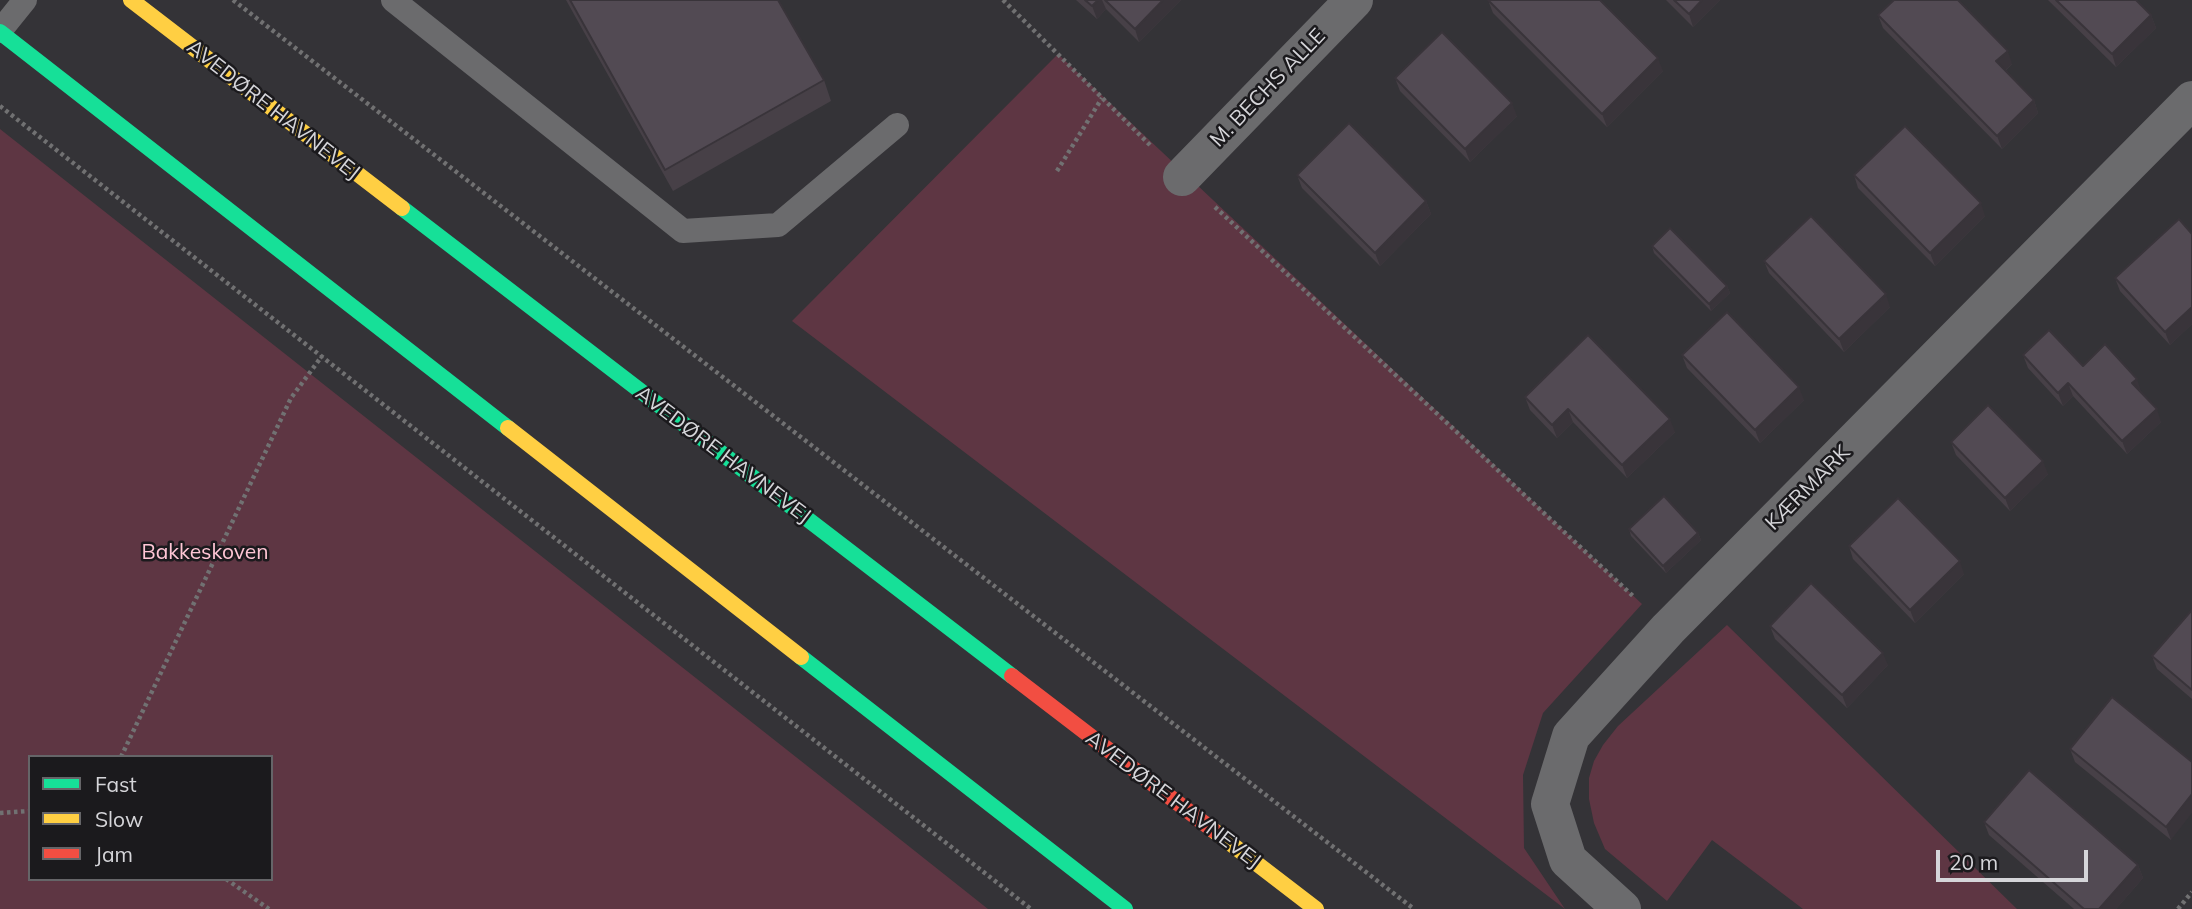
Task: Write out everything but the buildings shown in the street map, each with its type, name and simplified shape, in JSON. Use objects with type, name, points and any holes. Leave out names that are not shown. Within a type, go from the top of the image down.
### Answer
[{"type":"street","name":"AVEDØRE HAVNEVEJ","points":[[131,0],[1316,909]]},
{"type":"street","name":"M. BECHS ALLE","points":[[1182,177],[1354,0]]},
{"type":"street","points":[[0,32],[1125,909]]},
{"type":"street","name":"KÆRMARK","points":[[1622,909],[1569,860],[1550,804],[1571,736],[1668,629],[2192,100]]},
{"type":"lane","points":[[0,32],[25,0]]},
{"type":"lane","points":[[393,0],[683,231],[778,225],[897,125]]},
{"type":"path","points":[[233,0],[1414,909]]},
{"type":"path","points":[[1003,0],[1182,177],[1668,629]]},
{"type":"path","points":[[1057,171],[1102,98]]},
{"type":"path","points":[[0,106],[1031,909]]},
{"type":"path","points":[[122,755],[291,398],[322,356]]},
{"type":"path","points":[[0,813],[28,811]]},
{"type":"path","points":[[229,881],[268,909]]},
{"type":"path","points":[[2178,909],[2192,892]]},
{"type":"green space","points":[[1058,54],[1642,604],[1543,713],[1523,775],[1524,848],[1565,909],[792,321]]},
{"type":"green space","name":"Bakkeskoven","points":[[0,129],[988,909],[0,909]]},
{"type":"green space","points":[[1727,625],[2017,909],[1803,909],[1712,840],[1667,901],[1605,849],[1594,823],[1589,799],[1589,778],[1594,761],[1618,726]]},
{"type":"traffic: fast","points":[[0,32],[508,428]]},
{"type":"traffic: fast","points":[[402,208],[1012,676]]},
{"type":"traffic: fast","points":[[801,657],[1125,909]]},
{"type":"traffic: slow","points":[[131,0],[402,208]]},
{"type":"traffic: slow","points":[[508,428],[801,657]]},
{"type":"traffic: slow","points":[[1213,830],[1316,909]]},
{"type":"traffic: jam","points":[[1012,676],[1213,830]]}]
